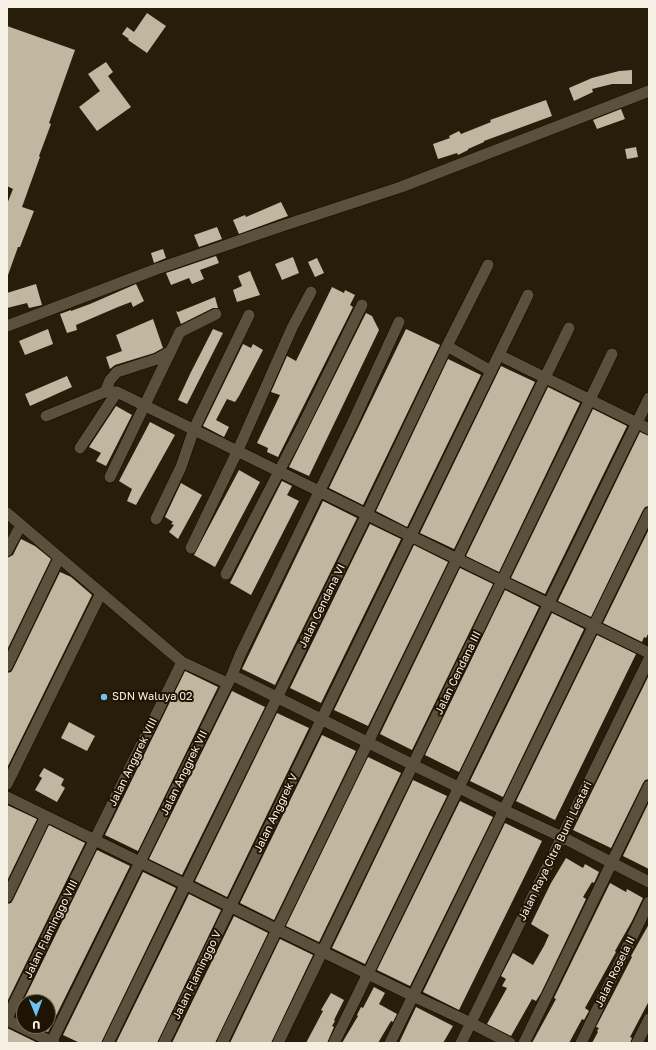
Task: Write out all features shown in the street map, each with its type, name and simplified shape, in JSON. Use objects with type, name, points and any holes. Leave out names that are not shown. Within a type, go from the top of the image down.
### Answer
[{"type":"street","points":[[7,326],[161,268],[286,224],[400,187],[649,91]]},
{"type":"street","name":"Jalan Cendana VI","points":[[108,1043],[277,698],[446,346],[488,266]]},
{"type":"street","points":[[191,548],[238,450],[292,328],[311,292]]},
{"type":"street","name":"Jalan Anggrek V","points":[[230,906],[528,295]]},
{"type":"street","points":[[226,574],[278,470],[302,427],[362,305]]},
{"type":"street","points":[[110,478],[180,332],[216,314]]},
{"type":"street","points":[[156,518],[181,467],[194,429],[249,315]]},
{"type":"street","name":"Jalan Anggrek VII","points":[[52,1043],[375,377],[399,322]]},
{"type":"street","points":[[222,1043],[569,328]]},
{"type":"street","points":[[446,346],[491,371]]},
{"type":"street","points":[[105,392],[110,380],[117,372],[157,359],[171,350]]},
{"type":"street","name":"Jalan Cendana III","points":[[278,1043],[612,354]]},
{"type":"street","points":[[499,355],[649,429]]},
{"type":"street","points":[[46,416],[105,392],[117,392],[649,652]]},
{"type":"street","points":[[80,448],[117,392]]},
{"type":"street","points":[[334,1043],[649,398]]},
{"type":"street","points":[[7,513],[182,662],[277,698],[562,837],[611,864],[649,882]]},
{"type":"street","points":[[390,1043],[649,513]]},
{"type":"street","points":[[7,552],[21,525]]},
{"type":"street","points":[[7,666],[59,558]]},
{"type":"street","points":[[7,784],[101,593]]},
{"type":"street","name":"Jalan Raya Citra Bumi Lestari","points":[[460,1043],[649,659]]},
{"type":"street","name":"Jalan Anggrek VIII","points":[[95,840],[182,662]]},
{"type":"street","points":[[524,1043],[649,786]]},
{"type":"street","points":[[7,797],[322,952],[471,1022],[510,1043]]},
{"type":"street","points":[[7,897],[46,816]]},
{"type":"street","name":"Jalan Flaminggo VIII","points":[[7,1020],[95,840]]},
{"type":"street","name":"Jalan Rosela II","points":[[581,1043],[649,902]]},
{"type":"street","name":"Jalan Flaminggo V","points":[[164,1043],[230,906]]},
{"type":"street","points":[[637,1043],[649,1019]]},
{"type":"street","points":[[7,1020],[52,1043]]},
{"type":"building","points":[[147,13],[166,26],[147,53],[122,34],[127,27],[134,32]]},
{"type":"building","points":[[7,26],[75,50],[49,123],[51,124],[22,207],[34,211],[20,247],[18,247],[8,275],[7,204],[13,189],[7,186]]},
{"type":"building","points":[[106,62],[113,72],[108,76],[131,107],[97,131],[79,107],[100,91],[88,74]]},
{"type":"building","points":[[632,70],[632,84],[612,84],[592,89],[593,92],[574,101],[569,88],[592,78],[619,71]]},
{"type":"building","points":[[546,100],[552,116],[484,141],[458,155],[457,153],[438,159],[433,144],[450,138],[449,136],[459,131],[461,134],[491,122],[490,120]]},
{"type":"building","points":[[621,109],[625,119],[597,129],[593,120]]},
{"type":"building","points":[[636,147],[638,157],[627,159],[625,149]]},
{"type":"building","points":[[281,202],[288,216],[239,234],[233,220],[245,215],[246,217]]},
{"type":"building","points":[[217,227],[222,239],[199,247],[194,235]]},
{"type":"building","points":[[163,249],[166,258],[154,263],[151,253]]},
{"type":"building","points":[[216,256],[219,263],[200,270],[204,279],[192,284],[189,278],[171,285],[166,273]]},
{"type":"building","points":[[293,257],[299,273],[282,280],[275,264]]},
{"type":"building","points":[[317,258],[324,273],[315,277],[308,262]]},
{"type":"building","points":[[250,271],[260,295],[237,302],[233,290],[242,286],[238,276]]},
{"type":"building","points":[[36,284],[42,305],[29,308],[27,303],[7,308],[7,293]]},
{"type":"building","points":[[136,284],[144,301],[133,307],[131,302],[118,307],[76,325],[77,330],[67,333],[60,314],[90,304]]},
{"type":"building","points":[[332,287],[344,293],[345,290],[355,295],[350,305],[353,307],[278,457],[267,452],[268,448],[257,443],[280,395],[271,392],[287,356],[296,361]]},
{"type":"building","points":[[215,297],[218,308],[213,308],[181,324],[176,311],[178,312]]},
{"type":"building","points":[[366,313],[372,316],[379,330],[309,476],[289,467]]},
{"type":"building","points":[[153,319],[163,348],[154,353],[115,365],[110,369],[106,357],[122,351],[116,335]]},
{"type":"building","points":[[48,329],[53,344],[25,355],[19,341]]},
{"type":"building","points":[[213,329],[223,333],[187,404],[178,400]]},
{"type":"building","points":[[406,329],[440,345],[363,505],[329,488]]},
{"type":"building","points":[[243,344],[251,348],[253,344],[263,350],[235,402],[227,399],[216,420],[229,427],[224,437],[203,426]]},
{"type":"building","points":[[448,359],[481,375],[407,527],[376,511]]},
{"type":"building","points":[[501,366],[535,382],[454,549],[420,533]]},
{"type":"building","points":[[67,376],[72,387],[30,406],[25,394]]},
{"type":"building","points":[[548,387],[580,403],[499,572],[466,556]]},
{"type":"building","points":[[116,406],[132,415],[106,466],[96,461],[101,453],[89,447]]},
{"type":"building","points":[[593,409],[627,426],[545,594],[511,578]]},
{"type":"building","points":[[150,422],[175,435],[136,505],[127,501],[132,489],[119,481]]},
{"type":"building","points":[[640,432],[649,436],[649,506],[645,507],[643,510],[591,617],[558,601]]},
{"type":"building","points":[[239,470],[260,482],[215,567],[194,555]]},
{"type":"building","points":[[282,481],[292,486],[287,495],[299,501],[251,595],[230,583]]},
{"type":"building","points":[[181,483],[202,495],[178,539],[169,532],[174,525],[171,524],[173,522],[165,517]]},
{"type":"building","points":[[323,501],[357,518],[275,685],[242,669]]},
{"type":"building","points":[[370,524],[401,539],[321,703],[290,688]]},
{"type":"building","points":[[649,529],[649,632],[646,638],[644,637],[642,642],[603,623]]},
{"type":"building","points":[[21,539],[35,546],[51,559],[7,650],[7,558],[13,555]]},
{"type":"building","points":[[414,545],[448,562],[368,726],[334,710]]},
{"type":"building","points":[[460,568],[493,584],[412,750],[380,734]]},
{"type":"building","points":[[60,572],[71,577],[92,595],[7,768],[7,673],[11,672],[13,669]]},
{"type":"building","points":[[505,590],[539,607],[459,772],[425,755]]},
{"type":"building","points":[[552,613],[584,629],[503,797],[470,781]]},
{"type":"building","points":[[597,635],[636,654],[555,820],[516,801]]},
{"type":"building","points":[[185,671],[218,687],[138,851],[105,835]]},
{"type":"building","points":[[649,675],[649,779],[645,780],[643,783],[611,848],[573,830]]},
{"type":"building","points":[[232,691],[265,707],[182,875],[149,859]]},
{"type":"building","points":[[277,713],[309,728],[227,897],[195,881]]},
{"type":"building","points":[[69,722],[95,736],[87,751],[61,738]]},
{"type":"building","points":[[322,735],[356,751],[274,920],[240,903]]},
{"type":"building","points":[[368,757],[401,773],[319,942],[286,926]]},
{"type":"building","points":[[44,768],[64,779],[61,785],[65,788],[57,802],[35,790],[42,778],[39,776]]},
{"type":"building","points":[[413,780],[447,796],[365,964],[332,948]]},
{"type":"building","points":[[460,801],[493,817],[410,986],[377,970]]},
{"type":"building","points":[[649,802],[649,869],[623,856]]},
{"type":"building","points":[[7,805],[37,819],[7,881]]},
{"type":"building","points":[[505,823],[542,841],[459,1010],[423,992]]},
{"type":"building","points":[[49,825],[85,843],[7,1002],[7,904],[11,903],[13,900]]},
{"type":"building","points":[[97,850],[130,866],[56,1016],[56,994],[27,994]]},
{"type":"building","points":[[566,858],[583,868],[585,864],[599,872],[594,883],[592,882],[583,897],[586,899],[541,993],[536,1001],[532,999],[511,1036],[487,1024],[507,988],[502,986],[506,979],[501,976],[513,953],[533,965],[544,946],[549,935],[531,924],[551,883]]},
{"type":"building","points":[[143,872],[176,888],[101,1043],[80,1043],[63,1035]]},
{"type":"building","points":[[610,883],[626,892],[627,889],[643,898],[615,951],[616,952],[585,1008],[589,1011],[584,1020],[582,1019],[569,1043],[532,1043],[556,999],[554,998]]},
{"type":"building","points":[[189,894],[221,910],[157,1043],[116,1043]]},
{"type":"building","points":[[234,916],[268,933],[215,1043],[172,1043]]},
{"type":"building","points":[[649,924],[649,1001],[630,1037],[632,1038],[630,1043],[592,1043],[599,1028],[596,1027],[632,957],[631,956]]},
{"type":"building","points":[[280,939],[313,955],[271,1043],[230,1043]]},
{"type":"building","points":[[374,987],[385,993],[379,1004],[397,1014],[393,1022],[391,1021],[378,1043],[342,1043],[358,1016],[357,1015],[361,1007],[363,1008]]},
{"type":"building","points":[[331,993],[344,1000],[334,1020],[335,1021],[332,1026],[334,1027],[327,1043],[306,1043],[323,1011],[321,1010]]},
{"type":"building","points":[[416,1007],[453,1026],[443,1043],[399,1043]]},
{"type":"building","points":[[7,1028],[16,1032],[16,1034],[19,1034],[38,1043],[7,1043]]},
{"type":"place","name":"SDN Waluya 02","points":[[104,697]]}]
